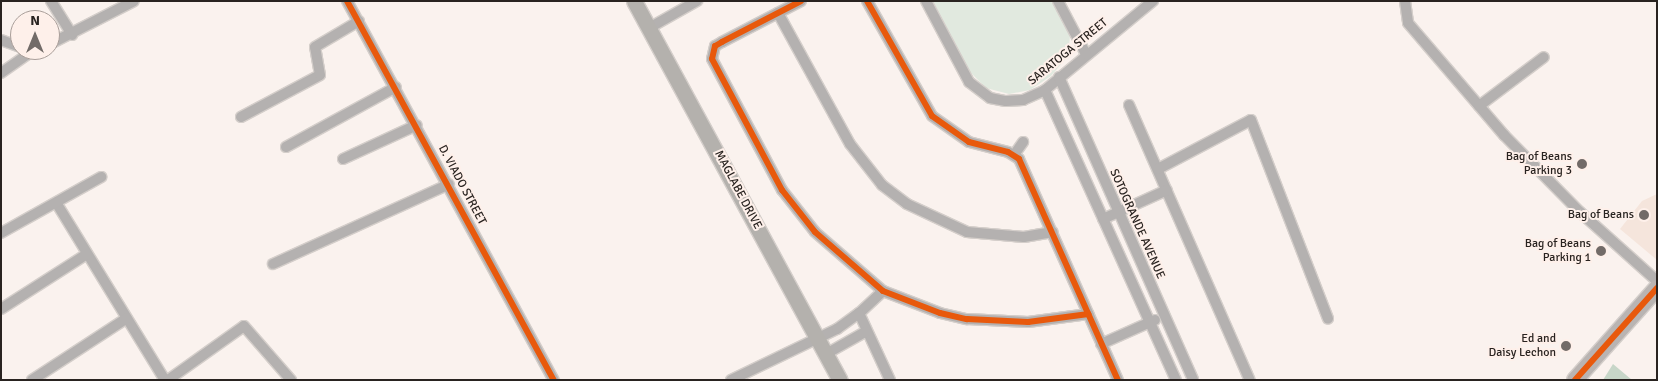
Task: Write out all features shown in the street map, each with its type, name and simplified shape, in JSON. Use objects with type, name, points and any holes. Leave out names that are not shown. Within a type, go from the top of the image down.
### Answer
[{"type":"main road","name":"MAGLABE DRIVE","points":[[634,1],[651,27],[840,380]]},
{"type":"main road","points":[[1575,380],[1657,288]]},
{"type":"street","points":[[51,1],[72,35]]},
{"type":"street","points":[[60,40],[134,1]]},
{"type":"street","name":"D. VIADO STREET","points":[[348,1],[396,86],[554,380]]},
{"type":"street","points":[[651,27],[697,1]]},
{"type":"street","points":[[800,1],[715,46],[714,67],[798,213],[837,254],[883,291],[967,319],[1028,322],[1088,314]]},
{"type":"street","points":[[867,1],[932,116],[969,142],[1014,155],[1026,172],[1118,380]]},
{"type":"street","name":"SARATOGA STREET","points":[[926,1],[968,82],[978,91],[1006,102],[1023,100],[1045,90],[1086,54],[1153,1]]},
{"type":"street","points":[[1058,1],[1086,54]]},
{"type":"street","points":[[1405,1],[1408,23],[1479,106],[1580,212],[1657,281]]},
{"type":"street","points":[[778,13],[850,144],[882,185],[907,204],[967,232],[1024,237],[1053,232]]},
{"type":"street","points":[[241,117],[320,75],[315,46],[360,21]]},
{"type":"street","points":[[1479,106],[1544,57]]},
{"type":"street","points":[[1,74],[19,60]]},
{"type":"street","name":"SOTOGRANDE AVENUE","points":[[1059,77],[1194,380]]},
{"type":"street","points":[[286,147],[396,86]]},
{"type":"street","points":[[1045,90],[1176,380]]},
{"type":"street","points":[[1128,105],[1250,380]]},
{"type":"street","points":[[1158,169],[1251,120],[1328,319]]},
{"type":"street","points":[[343,158],[417,125]]},
{"type":"street","points":[[1014,155],[1022,142]]},
{"type":"street","points":[[1,234],[57,204],[101,177]]},
{"type":"street","points":[[273,264],[449,184]]},
{"type":"street","points":[[1103,219],[1167,190]]},
{"type":"street","points":[[57,204],[166,380],[244,326],[291,380]]},
{"type":"street","points":[[1,309],[87,254]]},
{"type":"street","points":[[731,380],[817,338],[859,313],[883,291]]},
{"type":"street","points":[[859,313],[865,332],[890,380]]},
{"type":"street","points":[[1101,344],[1165,316]]},
{"type":"street","points":[[32,380],[127,318]]},
{"type":"street","points":[[826,354],[865,332]]},
{"type":"shaded area","points":[[933,1],[1052,1],[1070,36],[1068,56],[1051,76],[1030,90],[1009,94],[986,88],[970,72]]},
{"type":"shaded area","name":"Bag of Beans","points":[[1657,194],[1657,260],[1620,229],[1642,201]]},
{"type":"green space","points":[[1613,364],[1632,380],[1603,380]]},
{"type":"cycle path","points":[[347,1],[554,380]]},
{"type":"cycle path","points":[[801,1],[715,46],[712,59],[782,190],[815,232],[883,291],[940,313],[967,319],[1028,322],[1088,314]]},
{"type":"cycle path","points":[[867,1],[932,116],[969,142],[1008,152],[1019,159],[1118,380]]},
{"type":"cycle path","points":[[1575,380],[1657,288]]},
{"type":"place","name":"Bag of Beans Parking 3","points":[[1582,164]]},
{"type":"place","name":"Bag of Beans","points":[[1644,215]]},
{"type":"place","name":"Bag of Beans Parking 1","points":[[1601,251]]},
{"type":"place","name":"Ed and Daisy Lechon","points":[[1566,346]]}]
